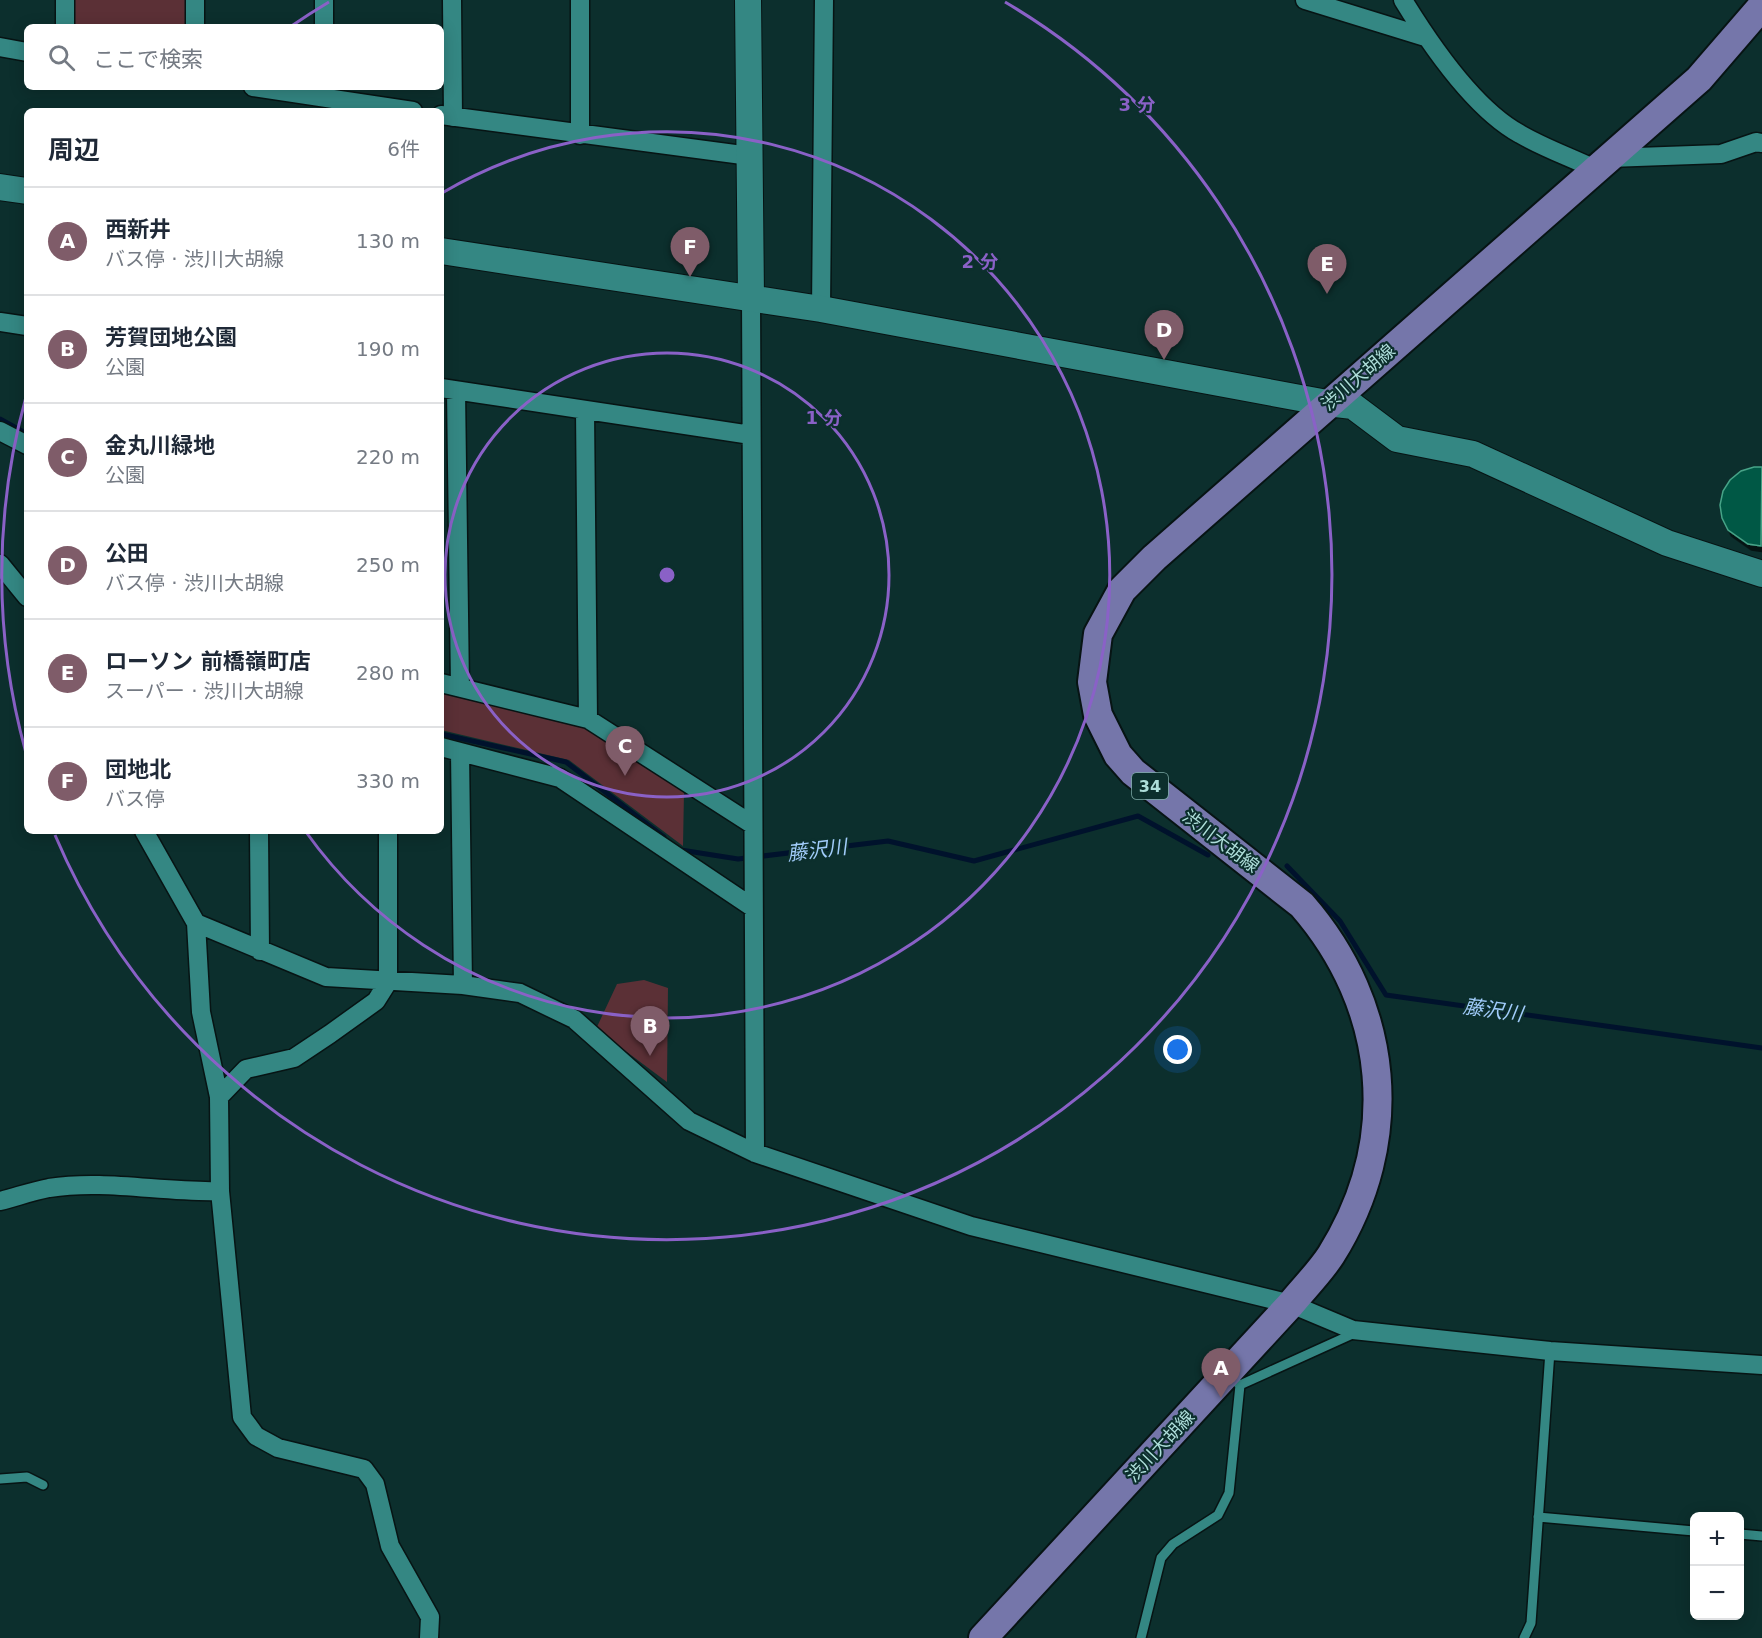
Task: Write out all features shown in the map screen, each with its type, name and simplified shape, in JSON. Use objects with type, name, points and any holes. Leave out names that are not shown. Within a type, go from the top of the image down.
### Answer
[{"type":"main road","name":"渋川大胡線","points":[[983,1638],[1233,1380],[1330,1256],[1351,1219],[1363,1188],[1376,1137],[1378,1104],[1374,1052],[1368,1020],[1346,968],[1320,927],[1302,905],[1159,794],[1118,755],[1098,715],[1092,682],[1098,634],[1122,590],[1327,403],[1699,79],[1762,6]]},
{"type":"street","points":[[65,0],[65,24]]},
{"type":"street","points":[[195,0],[195,24]]},
{"type":"street","points":[[324,0],[324,24]]},
{"type":"street","points":[[452,0],[447,116],[750,156]]},
{"type":"street","points":[[580,0],[580,135]]},
{"type":"street","points":[[748,0],[755,1153]]},
{"type":"street","points":[[821,309],[824,0]]},
{"type":"street","points":[[1305,0],[1425,37]]},
{"type":"street","points":[[1403,0],[1425,37],[1487,110],[1511,128],[1602,164],[1721,154],[1756,142],[1762,143]]},
{"type":"street","points":[[0,47],[24,51]]},
{"type":"street","points":[[271,90],[390,108]]},
{"type":"street","points":[[0,187],[24,191]]},
{"type":"street","points":[[444,251],[821,309],[1353,406],[1397,439],[1473,454],[1667,543],[1762,574]]},
{"type":"street","points":[[0,322],[24,326]]},
{"type":"street","points":[[460,687],[449,389],[751,435]]},
{"type":"street","points":[[585,411],[588,718]]},
{"type":"street","points":[[0,430],[24,444]]},
{"type":"street","points":[[0,566],[24,594]]},
{"type":"street","points":[[444,684],[588,718],[753,825]]},
{"type":"street","points":[[444,748],[560,778],[752,907]]},
{"type":"street","points":[[460,752],[463,984]]},
{"type":"street","points":[[146,834],[196,923],[201,1012],[219,1097],[220,1191],[242,1417],[256,1436],[278,1448],[364,1468],[375,1484],[390,1546],[430,1617],[429,1638]]},
{"type":"street","points":[[259,834],[260,951]]},
{"type":"street","points":[[219,1097],[246,1070],[294,1058],[376,1001],[388,982],[388,834]]},
{"type":"street","points":[[196,923],[326,977],[388,982],[463,984],[520,993],[574,1018],[689,1121],[755,1153],[971,1226],[1291,1304],[1359,1330],[1550,1351],[1762,1365]]},
{"type":"street","points":[[0,1201],[50,1188],[83,1186],[183,1193],[220,1191]]},
{"type":"lane","points":[[1141,1638],[1161,1558],[1173,1544],[1218,1515],[1229,1493],[1233,1380],[1359,1330]]},
{"type":"lane","points":[[1524,1638],[1531,1623],[1550,1351]]},
{"type":"lane","points":[[0,1479],[27,1477],[43,1485]]},
{"type":"lane","points":[[1538,1517],[1690,1531]]},
{"type":"lane","points":[[1744,1534],[1762,1536]]},
{"type":"shaded area","points":[[73,0],[187,0],[187,24],[73,24]]},
{"type":"shaded area","points":[[444,693],[583,726],[684,792],[683,846],[569,760],[444,731]]},
{"type":"shaded area","points":[[644,980],[668,988],[667,1082],[596,1029],[617,984]]},
{"type":"building","points":[[1762,467],[1761,546],[1748,544],[1728,530],[1722,518],[1720,505],[1723,491],[1730,480],[1741,471]]},
{"type":"waterway","name":"藤沢川","points":[[0,419],[24,432]]},
{"type":"waterway","name":"藤沢川","points":[[444,735],[566,762],[664,837]]},
{"type":"waterway","name":"藤沢川","points":[[681,850],[738,859],[888,841],[974,861],[1138,816],[1208,855]]},
{"type":"waterway","name":"藤沢川","points":[[1287,866],[1340,921],[1386,995],[1762,1048]]},
{"type":"place","name":"団地北","points":[[690,277]]},
{"type":"place","name":"ローソン 前橋嶺町店","points":[[1327,294]]},
{"type":"place","name":"公田","points":[[1164,360]]},
{"type":"place","name":"金丸川緑地","points":[[625,776]]},
{"type":"place","name":"芳賀団地公園","points":[[650,1056]]},
{"type":"place","name":"西新井","points":[[1221,1398]]}]
